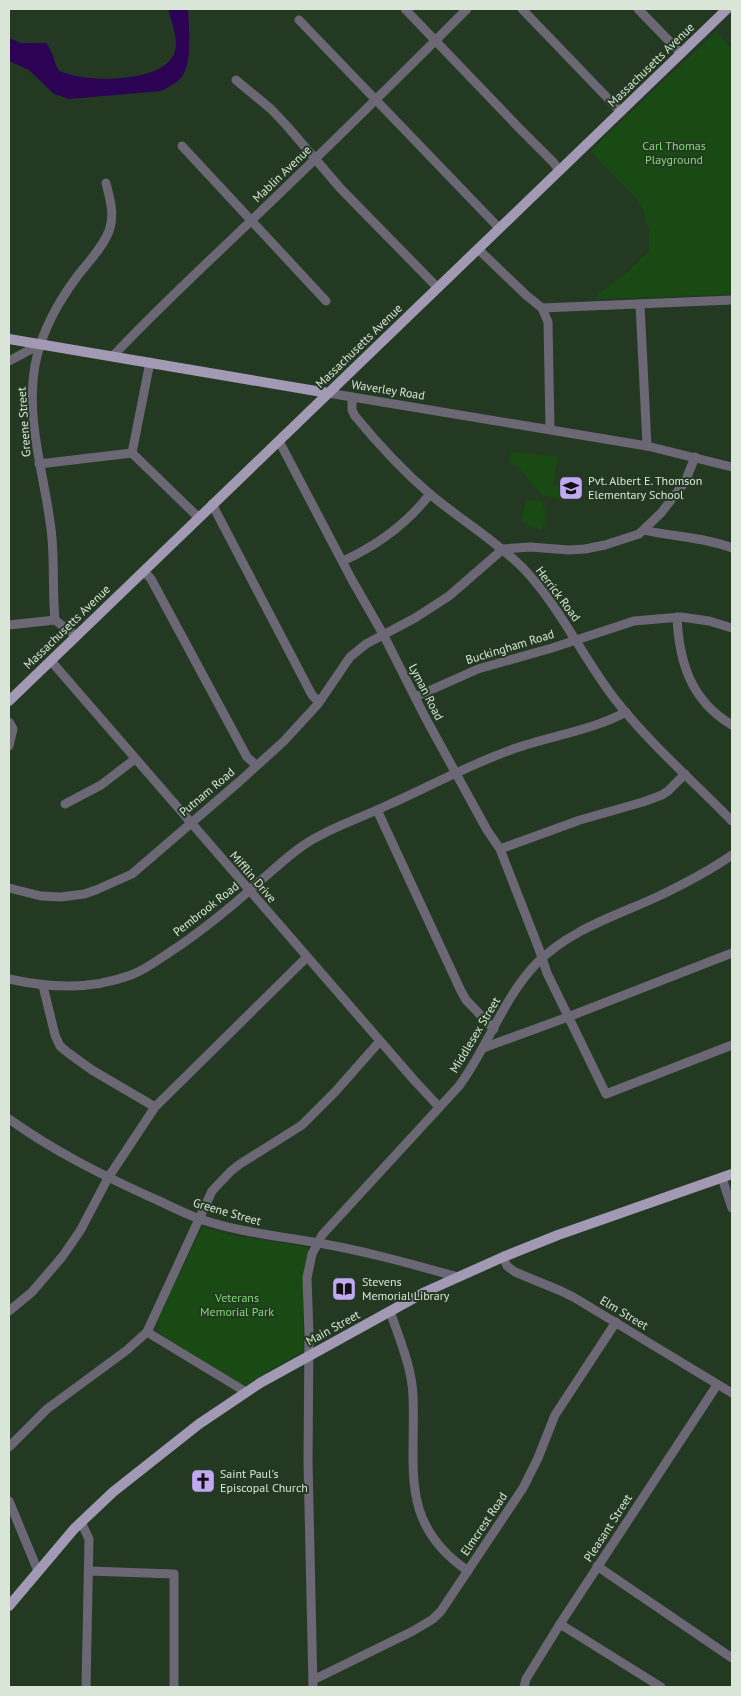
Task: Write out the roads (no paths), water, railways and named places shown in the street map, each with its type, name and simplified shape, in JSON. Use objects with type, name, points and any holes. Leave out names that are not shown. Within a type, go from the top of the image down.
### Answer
[{"type":"main road","name":"Massachusetts Avenue","points":[[9,701],[727,9]]},
{"type":"main road","name":"Waverley Road","points":[[9,339],[328,393]]},
{"type":"main road","name":"Main Street","points":[[9,1606],[81,1522],[132,1476],[199,1424],[246,1392],[390,1311],[503,1257],[558,1235],[727,1176]]},
{"type":"street","points":[[405,9],[553,162],[558,170]]},
{"type":"street","name":"Mablin Avenue","points":[[113,356],[189,279],[468,9]]},
{"type":"street","points":[[522,9],[621,112]]},
{"type":"street","points":[[638,9],[681,54]]},
{"type":"street","points":[[299,20],[499,228]]},
{"type":"street","points":[[236,80],[273,111],[342,189],[438,287]]},
{"type":"street","points":[[182,146],[326,301]]},
{"type":"street","name":"Greene Street","points":[[55,620],[52,536],[35,439],[33,399],[35,365],[52,317],[64,295],[97,251],[109,231],[112,205],[106,183]]},
{"type":"street","points":[[478,249],[542,308],[548,322],[550,429]]},
{"type":"street","points":[[542,308],[732,300]]},
{"type":"street","points":[[640,304],[647,446]]},
{"type":"street","points":[[9,361],[41,344]]},
{"type":"street","points":[[132,453],[150,362]]},
{"type":"street","name":"Waverley Road","points":[[328,393],[647,446],[732,467]]},
{"type":"street","name":"Herrick Road","points":[[352,397],[352,410],[355,416],[386,453],[430,494],[502,549],[547,596],[592,666],[626,712],[732,821]]},
{"type":"street","name":"Lyman Road","points":[[278,441],[487,830],[500,849],[546,973],[606,1094],[732,1045]]},
{"type":"street","points":[[39,464],[132,453]]},
{"type":"street","points":[[132,453],[198,517]]},
{"type":"street","points":[[502,549],[530,547],[569,550],[584,549],[639,534],[661,513],[685,482],[694,457]]},
{"type":"street","points":[[342,561],[380,542],[407,520],[430,494]]},
{"type":"street","points":[[212,504],[312,695],[319,702]]},
{"type":"street","points":[[644,530],[699,539],[732,548]]},
{"type":"street","name":"Putnam Road","points":[[9,888],[40,896],[61,897],[84,894],[132,874],[240,781],[284,740],[310,714],[350,658],[366,644],[415,618],[449,596],[502,549]]},
{"type":"street","points":[[144,571],[151,579],[248,757],[256,765]]},
{"type":"street","points":[[677,617],[684,662],[693,686],[718,715],[732,725]]},
{"type":"street","name":"Buckingham Road","points":[[415,697],[478,669],[552,648],[634,621],[689,617],[732,628]]},
{"type":"street","points":[[9,626],[55,620],[76,636]]},
{"type":"street","name":"Mifflin Drive","points":[[51,661],[439,1107]]},
{"type":"street","name":"Pembrook Road","points":[[9,979],[43,986],[67,986],[103,983],[134,974],[156,962],[188,940],[250,891],[291,855],[317,837],[510,750],[584,730],[626,712]]},
{"type":"street","points":[[9,722],[13,729],[9,746]]},
{"type":"street","points":[[65,804],[101,786],[135,759]]},
{"type":"street","points":[[500,849],[580,820],[643,802],[668,791],[685,774]]},
{"type":"street","points":[[377,810],[460,991],[466,1000],[494,1029]]},
{"type":"street","name":"Middlesex Street","points":[[313,1684],[308,1462],[307,1278],[312,1254],[317,1243],[322,1235],[439,1107],[469,1071],[522,983],[551,950],[582,930],[659,896],[707,871],[732,855]]},
{"type":"street","points":[[483,1048],[732,953]]},
{"type":"street","points":[[9,1311],[32,1292],[62,1257],[80,1230],[108,1178],[155,1107],[307,957]]},
{"type":"street","points":[[43,986],[55,1035],[60,1046],[92,1070],[155,1107]]},
{"type":"street","points":[[9,1447],[47,1410],[127,1350],[147,1332],[212,1191],[231,1171],[302,1125],[335,1092],[380,1041]]},
{"type":"street","name":"Greene Street","points":[[9,1119],[59,1152],[108,1178],[200,1219],[252,1233],[317,1243],[409,1264],[458,1278]]},
{"type":"street","points":[[727,1176],[732,1208]]},
{"type":"street","name":"Elm Street","points":[[503,1257],[507,1266],[514,1272],[561,1291],[616,1322],[732,1393]]},
{"type":"street","points":[[390,1311],[406,1357],[412,1382],[414,1481],[420,1513],[430,1535],[437,1544],[468,1571]]},
{"type":"street","name":"Elmcrest Road","points":[[313,1684],[413,1632],[433,1619],[451,1598],[523,1488],[538,1458],[555,1415],[616,1322]]},
{"type":"street","points":[[147,1332],[246,1392]]},
{"type":"street","name":"Pleasant Street","points":[[524,1687],[526,1679],[560,1624],[717,1385]]},
{"type":"street","points":[[9,1500],[38,1571]]},
{"type":"street","points":[[81,1522],[89,1539],[86,1687]]},
{"type":"street","points":[[598,1566],[732,1658]]},
{"type":"street","points":[[89,1571],[174,1574],[174,1687]]},
{"type":"street","points":[[560,1624],[661,1687]]},
{"type":"place","name":"Pvt. Albert E. Thomson Elementary School","points":[[571,488]]},
{"type":"place","name":"Stevens Memorial Library","points":[[344,1289]]},
{"type":"place","name":"Saint Paul's Episcopal Church","points":[[203,1481]]},
{"type":"park label","name":"Carl Thomas Playground","points":[[674,153]]},
{"type":"park label","name":"Veterans Memorial Park","points":[[237,1305]]}]
